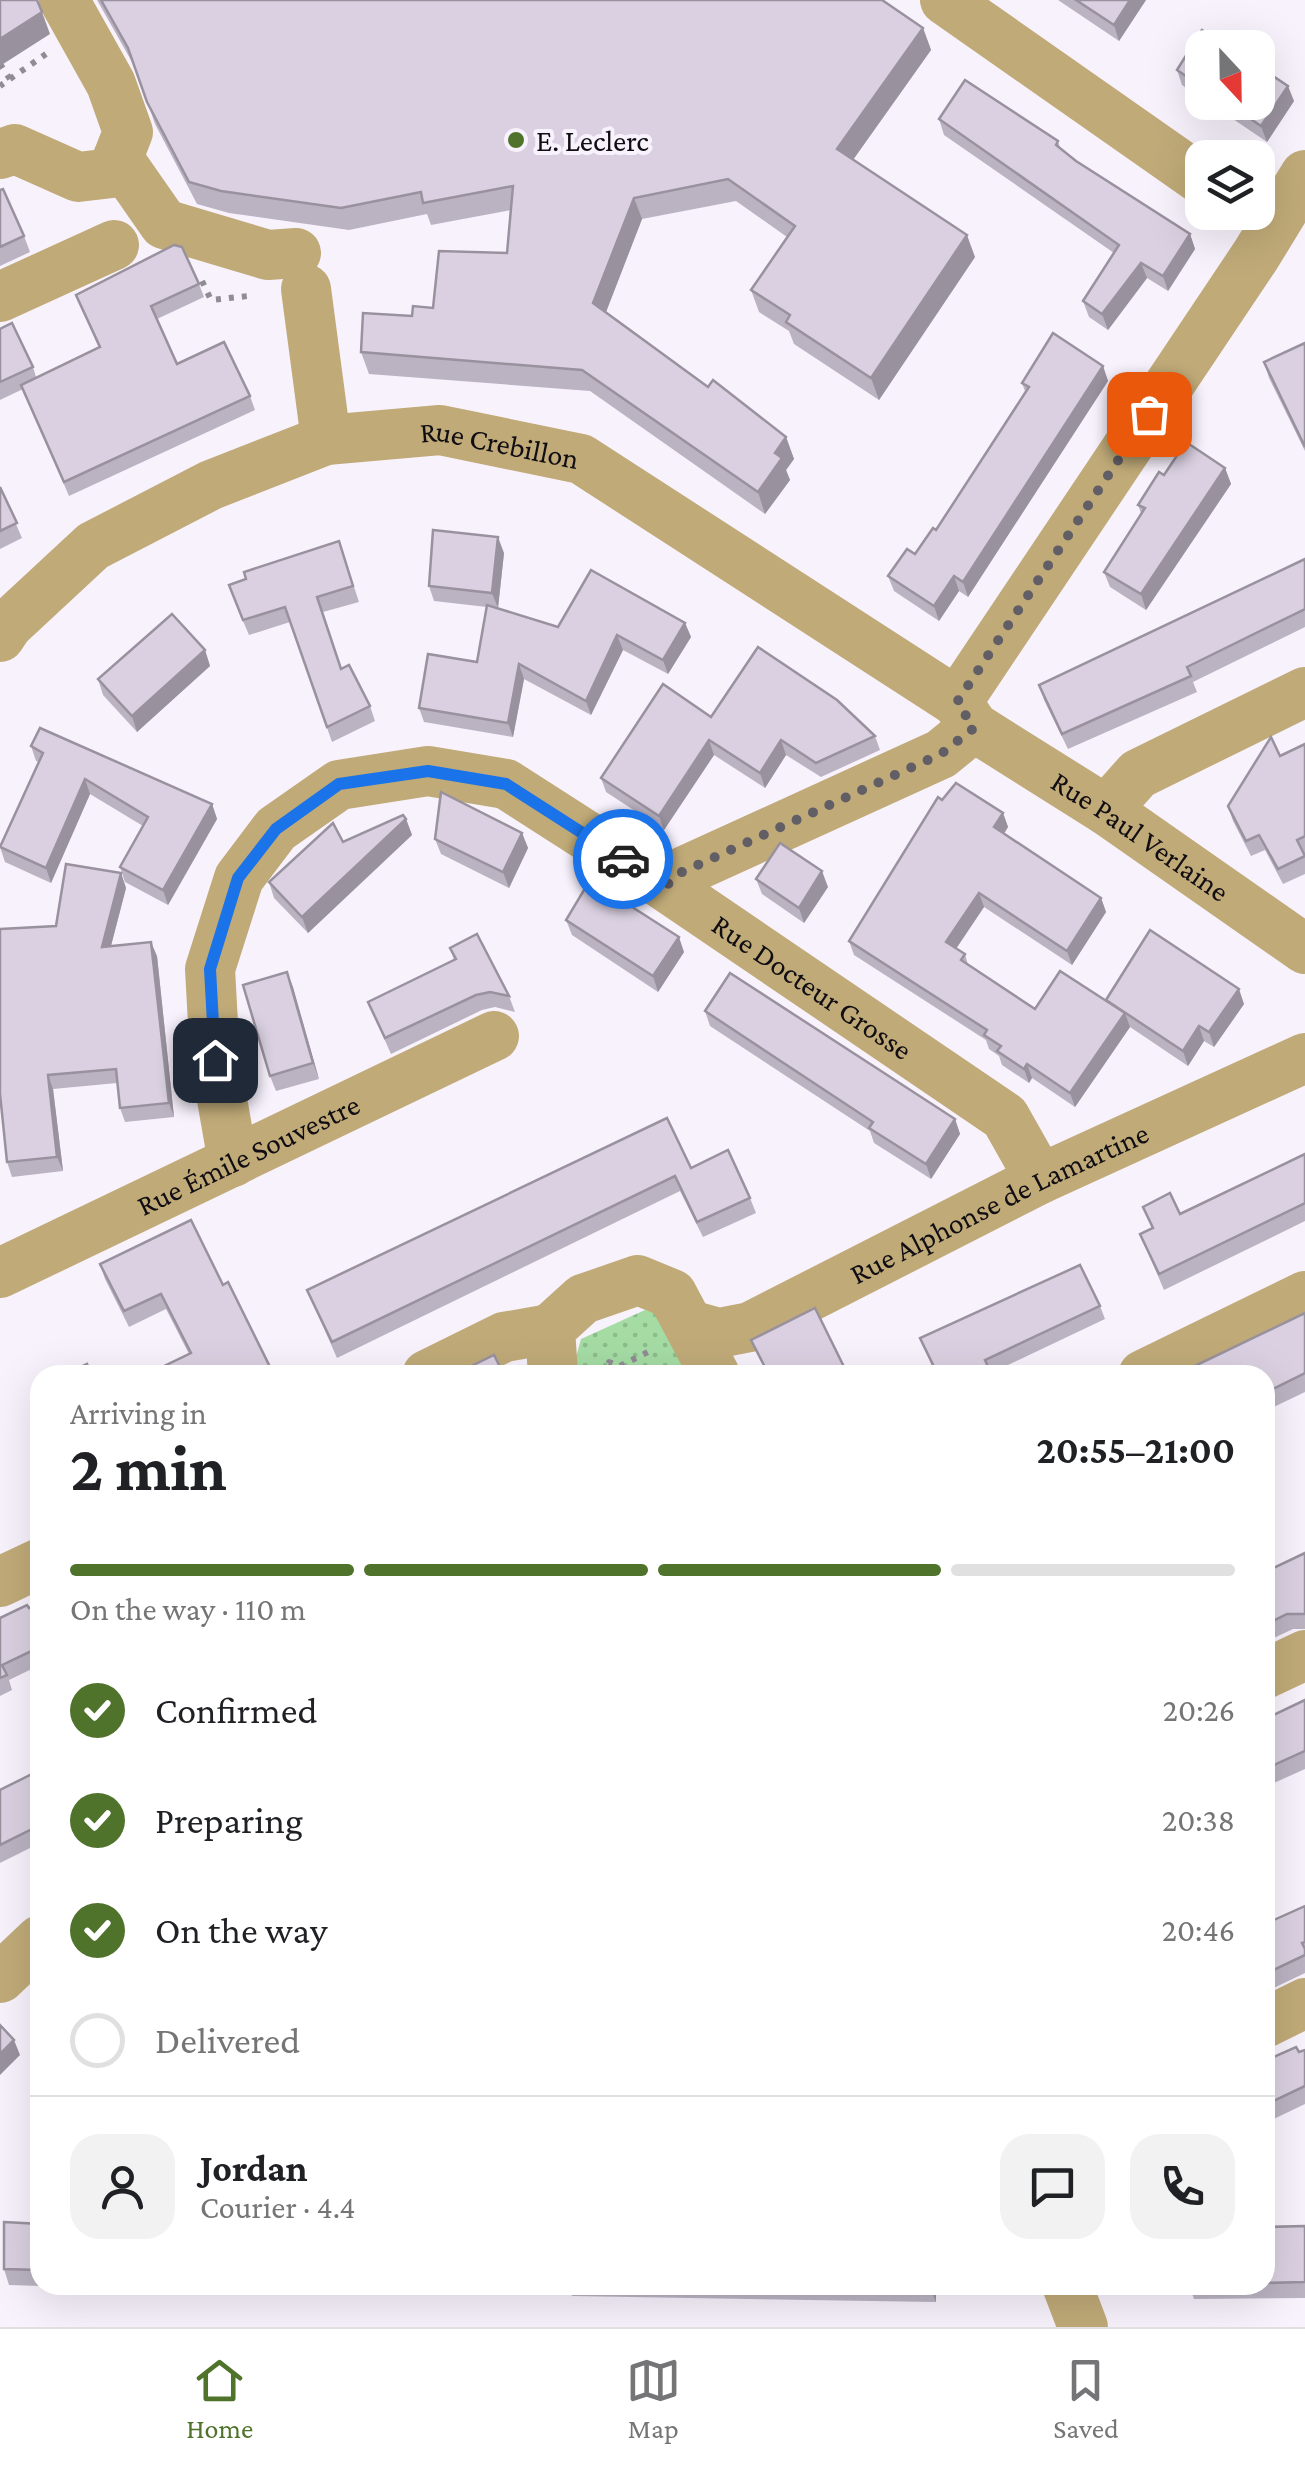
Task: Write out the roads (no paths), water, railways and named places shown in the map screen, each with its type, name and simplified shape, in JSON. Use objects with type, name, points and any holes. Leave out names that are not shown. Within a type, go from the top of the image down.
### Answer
[{"type":"street","points":[[0,154],[14,150],[78,176],[112,173],[128,132],[111,84],[64,0]]},
{"type":"street","points":[[954,3],[1185,168]]},
{"type":"street","points":[[118,158],[164,224],[268,255],[301,271],[326,440]]},
{"type":"street","points":[[666,886],[680,873],[941,754],[1278,224],[1305,175]]},
{"type":"street","points":[[0,298],[114,245]]},
{"type":"street","name":"Rue Crebillon","points":[[0,637],[93,546],[211,485],[326,440],[440,430],[581,460],[965,715]]},
{"type":"street","points":[[1106,810],[1138,774],[1305,692]]},
{"type":"street","name":"Rue Paul Verlaine","points":[[965,715],[1305,948]]},
{"type":"street","name":"Rue Docteur Grosse","points":[[233,1162],[215,1060],[210,969],[238,878],[276,829],[339,784],[428,771],[506,784],[666,886],[1005,1117],[1040,1179]]},
{"type":"street","name":"Rue Émile Souvestre","points":[[0,1274],[494,1036]]},
{"type":"street","name":"Rue Alphonse de Lamartine","points":[[690,1325],[720,1333],[750,1327],[1040,1179],[1305,1058]]},
{"type":"street","points":[[448,1365],[504,1338],[552,1352],[583,1299],[638,1280],[672,1294],[710,1365]]},
{"type":"street","points":[[1164,1365],[1305,1296]]},
{"type":"street","points":[[1275,1669],[1305,1655]]},
{"type":"street","points":[[0,1978],[30,1950]]},
{"type":"street","points":[[1275,2018],[1305,2003]]},
{"type":"street","points":[[1071,2295],[1083,2327]]},
{"type":"place","name":"E. Leclerc","points":[[516,140]]}]
